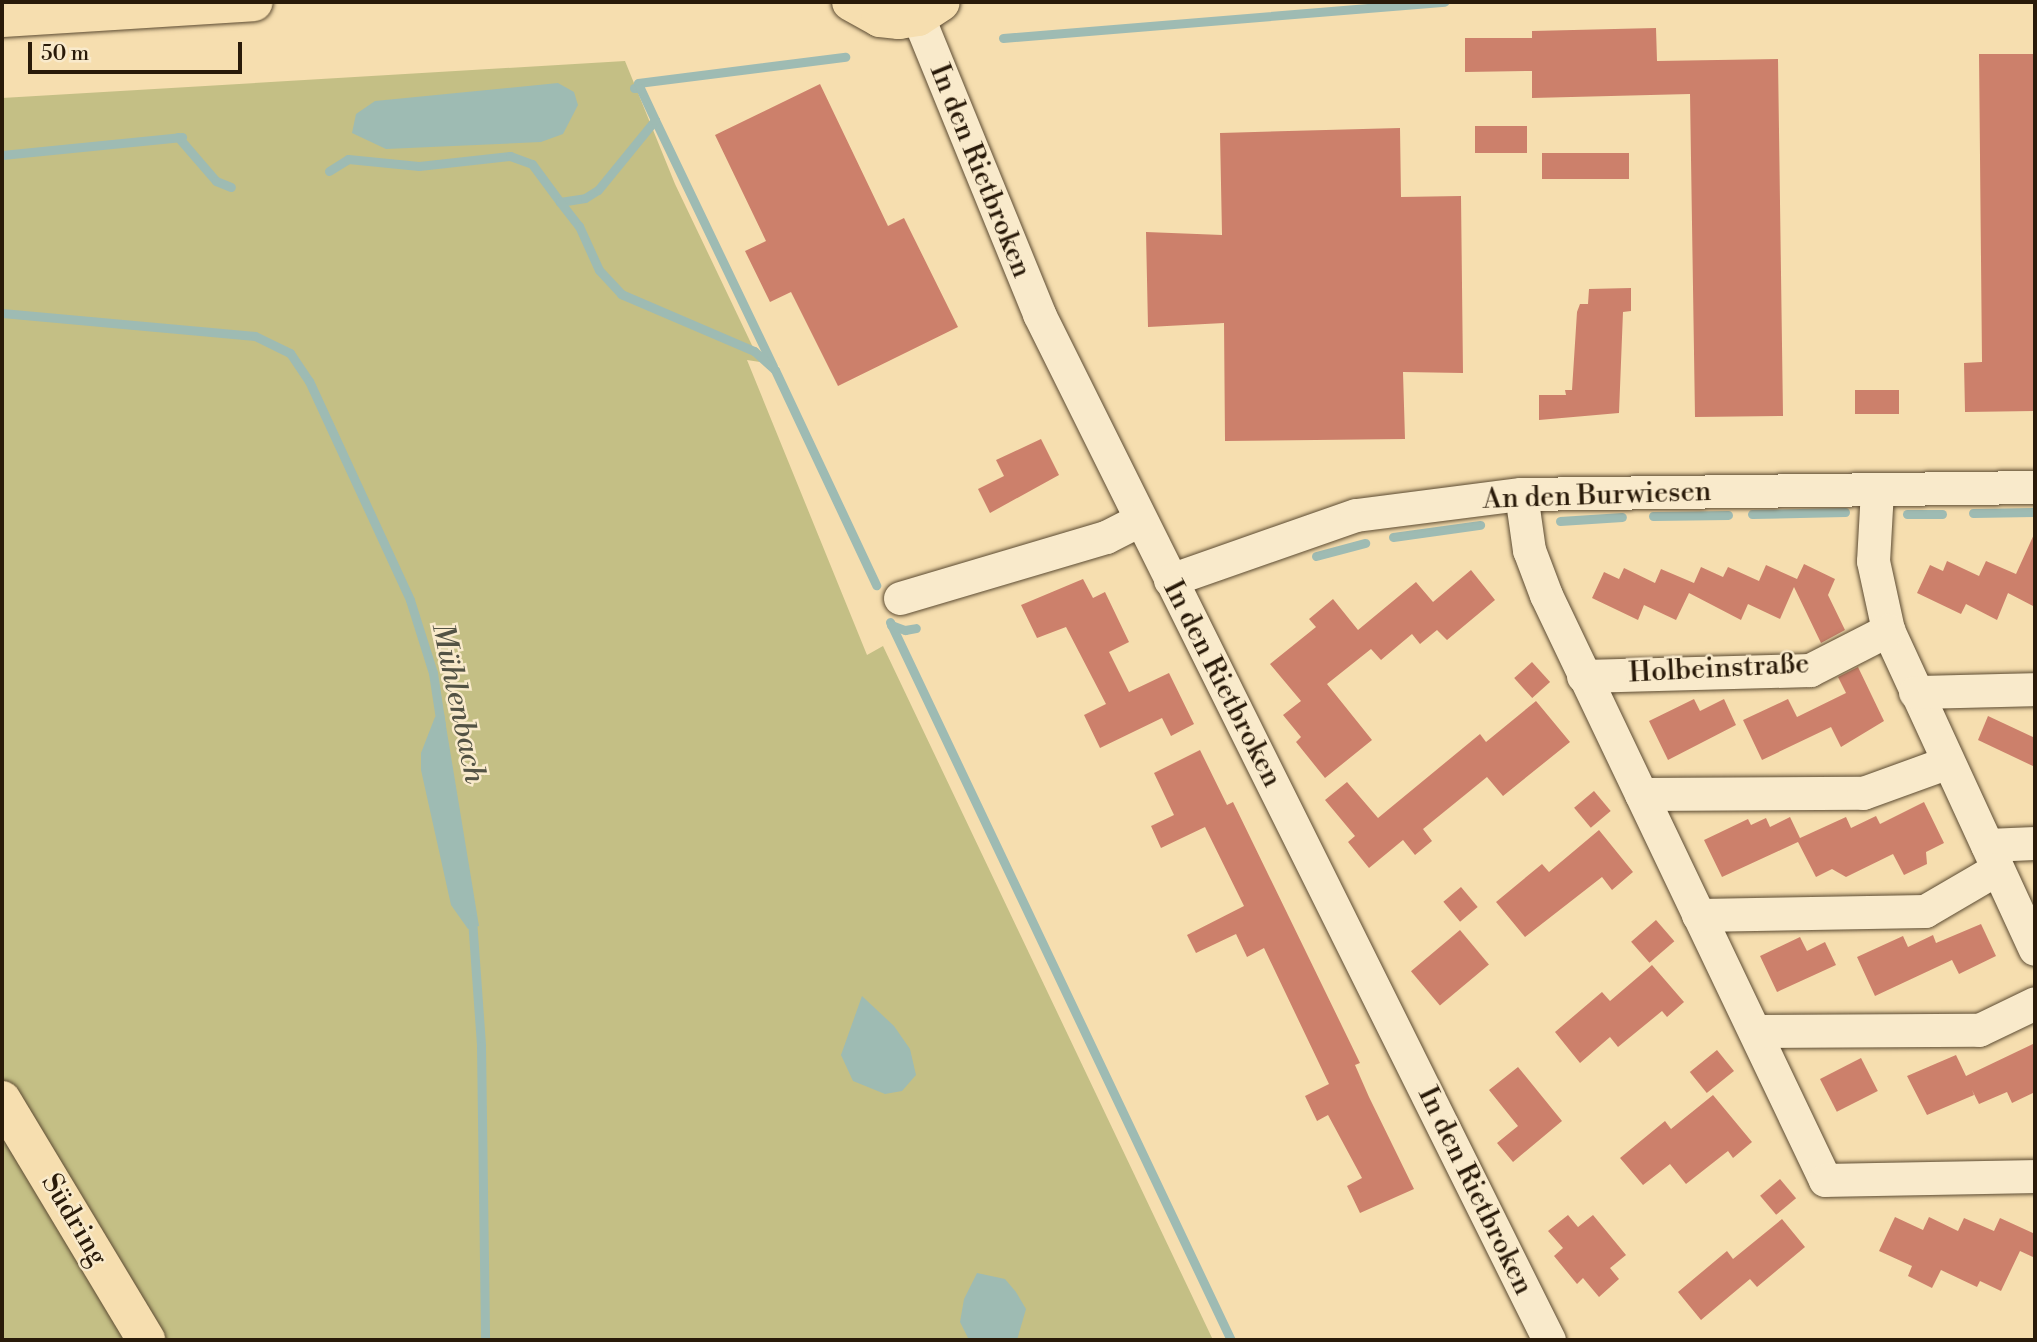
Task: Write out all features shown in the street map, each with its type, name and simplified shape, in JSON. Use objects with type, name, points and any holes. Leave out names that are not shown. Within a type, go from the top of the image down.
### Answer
[{"type":"main road","points":[[2,18],[253,2]]},
{"type":"main road","points":[[851,2],[880,18],[930,9]]},
{"type":"main road","name":"Südring","points":[[2,1100],[146,1340]]},
{"type":"street","name":"In den Rietbroken","points":[[930,9],[1039,314],[1549,1340]]},
{"type":"street","name":"An den Burwiesen","points":[[1170,580],[1356,515],[1521,494],[2035,487]]},
{"type":"street","points":[[1877,490],[1873,561],[1888,630],[1946,763],[2035,949]]},
{"type":"street","name":"Holbeinstraße","points":[[1521,494],[1529,550],[1583,676],[1825,1180],[2035,1177]]},
{"type":"street","points":[[900,598],[1106,537],[1140,520]]},
{"type":"street","name":"Holbeinstraße","points":[[1583,676],[1810,670],[1888,630]]},
{"type":"street","points":[[1915,692],[2035,689]]},
{"type":"street","points":[[1641,794],[1863,793],[1946,763]]},
{"type":"street","points":[[1698,915],[1925,911],[1992,857],[2035,844]]},
{"type":"street","points":[[1755,1031],[1979,1030],[2035,1003]]},
{"type":"shaded area","points":[[625,61],[675,184],[760,362],[747,360],[867,655],[883,646],[1213,1340],[2,1340],[2,98]]},
{"type":"water","points":[[558,83],[574,92],[578,105],[563,134],[541,142],[386,149],[352,133],[356,114],[375,101]]},
{"type":"water","points":[[444,714],[479,926],[468,929],[451,905],[421,770],[421,753],[435,717]]},
{"type":"water","points":[[862,996],[894,1026],[910,1049],[916,1075],[902,1091],[885,1094],[853,1081],[841,1055]]},
{"type":"water","points":[[977,1273],[1005,1279],[1016,1292],[1026,1309],[1017,1340],[969,1340],[960,1322],[964,1299]]},
{"type":"building","points":[[1656,28],[1657,61],[1778,59],[1783,416],[1695,417],[1690,94],[1532,98],[1532,71],[1465,72],[1465,38],[1532,38],[1532,31]]},
{"type":"building","points":[[1979,54],[2035,54],[2035,411],[1965,412],[1964,363],[1982,362]]},
{"type":"building","points":[[820,84],[888,226],[904,218],[958,327],[838,386],[791,292],[770,302],[745,251],[766,241],[715,135]]},
{"type":"building","points":[[1475,126],[1527,126],[1527,153],[1475,153]]},
{"type":"building","points":[[1400,128],[1401,197],[1461,196],[1463,373],[1403,372],[1405,439],[1225,441],[1224,323],[1148,327],[1146,232],[1222,235],[1220,133]]},
{"type":"building","points":[[1542,153],[1629,153],[1629,179],[1542,179]]},
{"type":"building","points":[[1631,288],[1631,311],[1623,312],[1619,413],[1539,420],[1539,395],[1566,395],[1565,390],[1572,390],[1577,312],[1580,304],[1588,304],[1589,289]]},
{"type":"building","points":[[1855,390],[1899,390],[1899,414],[1855,414]]},
{"type":"building","points":[[1041,439],[1059,475],[990,513],[978,489],[1004,476],[996,460]]},
{"type":"building","points":[[2035,532],[2035,607],[2008,593],[1997,620],[1966,604],[1961,614],[1917,593],[1930,565],[1943,571],[1947,561],[1979,576],[1986,561],[2016,574]]},
{"type":"building","points":[[1804,564],[1835,579],[1828,595],[1845,630],[1821,643],[1794,587],[1780,619],[1748,604],[1741,620],[1689,593],[1676,620],[1644,605],[1638,620],[1592,598],[1604,572],[1619,579],[1624,568],[1655,583],[1661,569],[1694,583],[1701,567],[1723,577],[1728,567],[1759,581],[1766,565],[1797,579]]},
{"type":"building","points":[[1471,570],[1495,600],[1447,640],[1437,630],[1420,644],[1412,634],[1381,660],[1371,649],[1327,684],[1372,740],[1325,778],[1296,742],[1301,737],[1283,715],[1301,701],[1270,664],[1316,627],[1309,619],[1333,599],[1358,630],[1416,582],[1433,602]]},
{"type":"building","points":[[1083,579],[1093,598],[1105,592],[1129,642],[1109,652],[1129,692],[1169,673],[1194,724],[1171,736],[1162,718],[1100,748],[1084,715],[1106,704],[1066,627],[1037,638],[1021,605]]},
{"type":"building","points":[[1532,662],[1550,682],[1532,698],[1514,678]]},
{"type":"building","points":[[1858,667],[1884,721],[1841,747],[1831,727],[1762,760],[1743,720],[1788,699],[1797,717],[1846,693],[1838,677]]},
{"type":"building","points":[[1694,699],[1700,711],[1724,699],[1736,725],[1668,760],[1649,721]]},
{"type":"building","points":[[1536,701],[1570,742],[1503,796],[1487,777],[1423,829],[1432,841],[1415,855],[1403,840],[1369,868],[1348,842],[1355,836],[1325,800],[1347,782],[1378,818],[1480,734],[1486,742]]},
{"type":"building","points":[[1988,716],[2035,738],[2035,767],[1978,740]]},
{"type":"building","points":[[1200,750],[1227,805],[1233,802],[1360,1063],[1355,1065],[1414,1189],[1360,1213],[1347,1186],[1362,1178],[1328,1115],[1317,1121],[1305,1096],[1329,1084],[1264,948],[1247,957],[1236,934],[1196,953],[1187,935],[1244,906],[1205,827],[1161,848],[1151,826],[1174,815],[1154,773]]},
{"type":"building","points":[[1594,791],[1611,811],[1591,828],[1574,808]]},
{"type":"building","points":[[1924,802],[1944,843],[1926,852],[1927,864],[1904,875],[1893,854],[1846,877],[1832,869],[1816,877],[1798,842],[1722,877],[1704,840],[1748,819],[1751,825],[1766,818],[1770,827],[1790,817],[1800,838],[1846,817],[1851,828],[1876,816],[1880,824]]},
{"type":"building","points":[[1599,830],[1633,872],[1612,890],[1602,877],[1525,937],[1496,902],[1542,864],[1549,872]]},
{"type":"building","points":[[1461,887],[1478,907],[1460,922],[1443,902]]},
{"type":"building","points":[[1656,920],[1674,941],[1649,963],[1631,942]]},
{"type":"building","points":[[1981,924],[1996,956],[1959,974],[1952,960],[1875,996],[1857,957],[1903,936],[1908,947],[1933,935],[1936,943]]},
{"type":"building","points":[[1460,930],[1489,964],[1440,1006],[1411,971]]},
{"type":"building","points":[[1800,937],[1807,951],[1825,942],[1836,965],[1777,992],[1760,956]]},
{"type":"building","points":[[1652,965],[1684,1002],[1667,1017],[1662,1011],[1618,1047],[1610,1037],[1580,1063],[1555,1032],[1602,992],[1610,1001]]},
{"type":"building","points":[[2035,1043],[2035,1092],[2012,1103],[2007,1092],[1979,1104],[1972,1090],[1974,1095],[1927,1115],[1907,1076],[1956,1055],[1966,1076]]},
{"type":"building","points":[[1717,1050],[1734,1071],[1707,1093],[1690,1072]]},
{"type":"building","points":[[1861,1058],[1878,1091],[1837,1112],[1820,1079]]},
{"type":"building","points":[[1518,1067],[1562,1121],[1513,1162],[1497,1143],[1518,1126],[1489,1090]]},
{"type":"building","points":[[1713,1095],[1752,1142],[1733,1158],[1728,1151],[1686,1184],[1670,1164],[1643,1185],[1620,1158],[1665,1121],[1671,1129]]},
{"type":"building","points":[[1780,1179],[1796,1198],[1776,1215],[1760,1196]]},
{"type":"building","points":[[1568,1215],[1578,1227],[1593,1215],[1626,1255],[1610,1268],[1619,1279],[1599,1297],[1583,1278],[1577,1284],[1554,1256],[1563,1248],[1548,1231]]},
{"type":"building","points":[[1895,1217],[1923,1230],[1929,1217],[1958,1231],[1964,1218],[1994,1231],[2000,1218],[2035,1234],[2035,1258],[2020,1251],[2001,1291],[1980,1281],[1977,1287],[1941,1270],[1932,1288],[1908,1276],[1912,1266],[1879,1251]]},
{"type":"building","points":[[1782,1219],[1805,1247],[1757,1287],[1750,1279],[1701,1320],[1678,1292],[1727,1251],[1733,1259]]},
{"type":"waterway","points":[[1003,38],[1445,2]]},
{"type":"waterway","points":[[634,88],[640,88],[638,83],[845,57]]},
{"type":"waterway","points":[[329,171],[348,159],[419,166],[510,156],[532,164],[560,202],[585,198],[598,190],[655,120],[640,88]]},
{"type":"waterway","points":[[655,120],[773,366]]},
{"type":"waterway","points":[[178,137],[216,181],[231,187]]},
{"type":"waterway","points":[[2,155],[182,137]]},
{"type":"waterway","points":[[560,202],[579,226],[599,270],[621,294],[754,351],[775,370],[876,585]]},
{"type":"waterway","name":"Mühlenbach","points":[[2,313],[255,336],[290,353],[309,381],[410,600],[433,673],[441,725]]},
{"type":"waterway","points":[[1752,514],[1845,512]]},
{"type":"waterway","points":[[1973,513],[2035,512]]},
{"type":"waterway","points":[[1907,514],[1942,514]]},
{"type":"waterway","points":[[1653,516],[1728,515]]},
{"type":"waterway","points":[[1560,521],[1622,517]]},
{"type":"waterway","points":[[1393,537],[1480,525]]},
{"type":"waterway","points":[[1316,556],[1365,543]]},
{"type":"waterway","points":[[890,622],[1231,1340]]},
{"type":"waterway","points":[[891,625],[905,630],[916,628]]},
{"type":"waterway","name":"Mühlenbach","points":[[472,919],[481,1046],[485,1340]]}]
